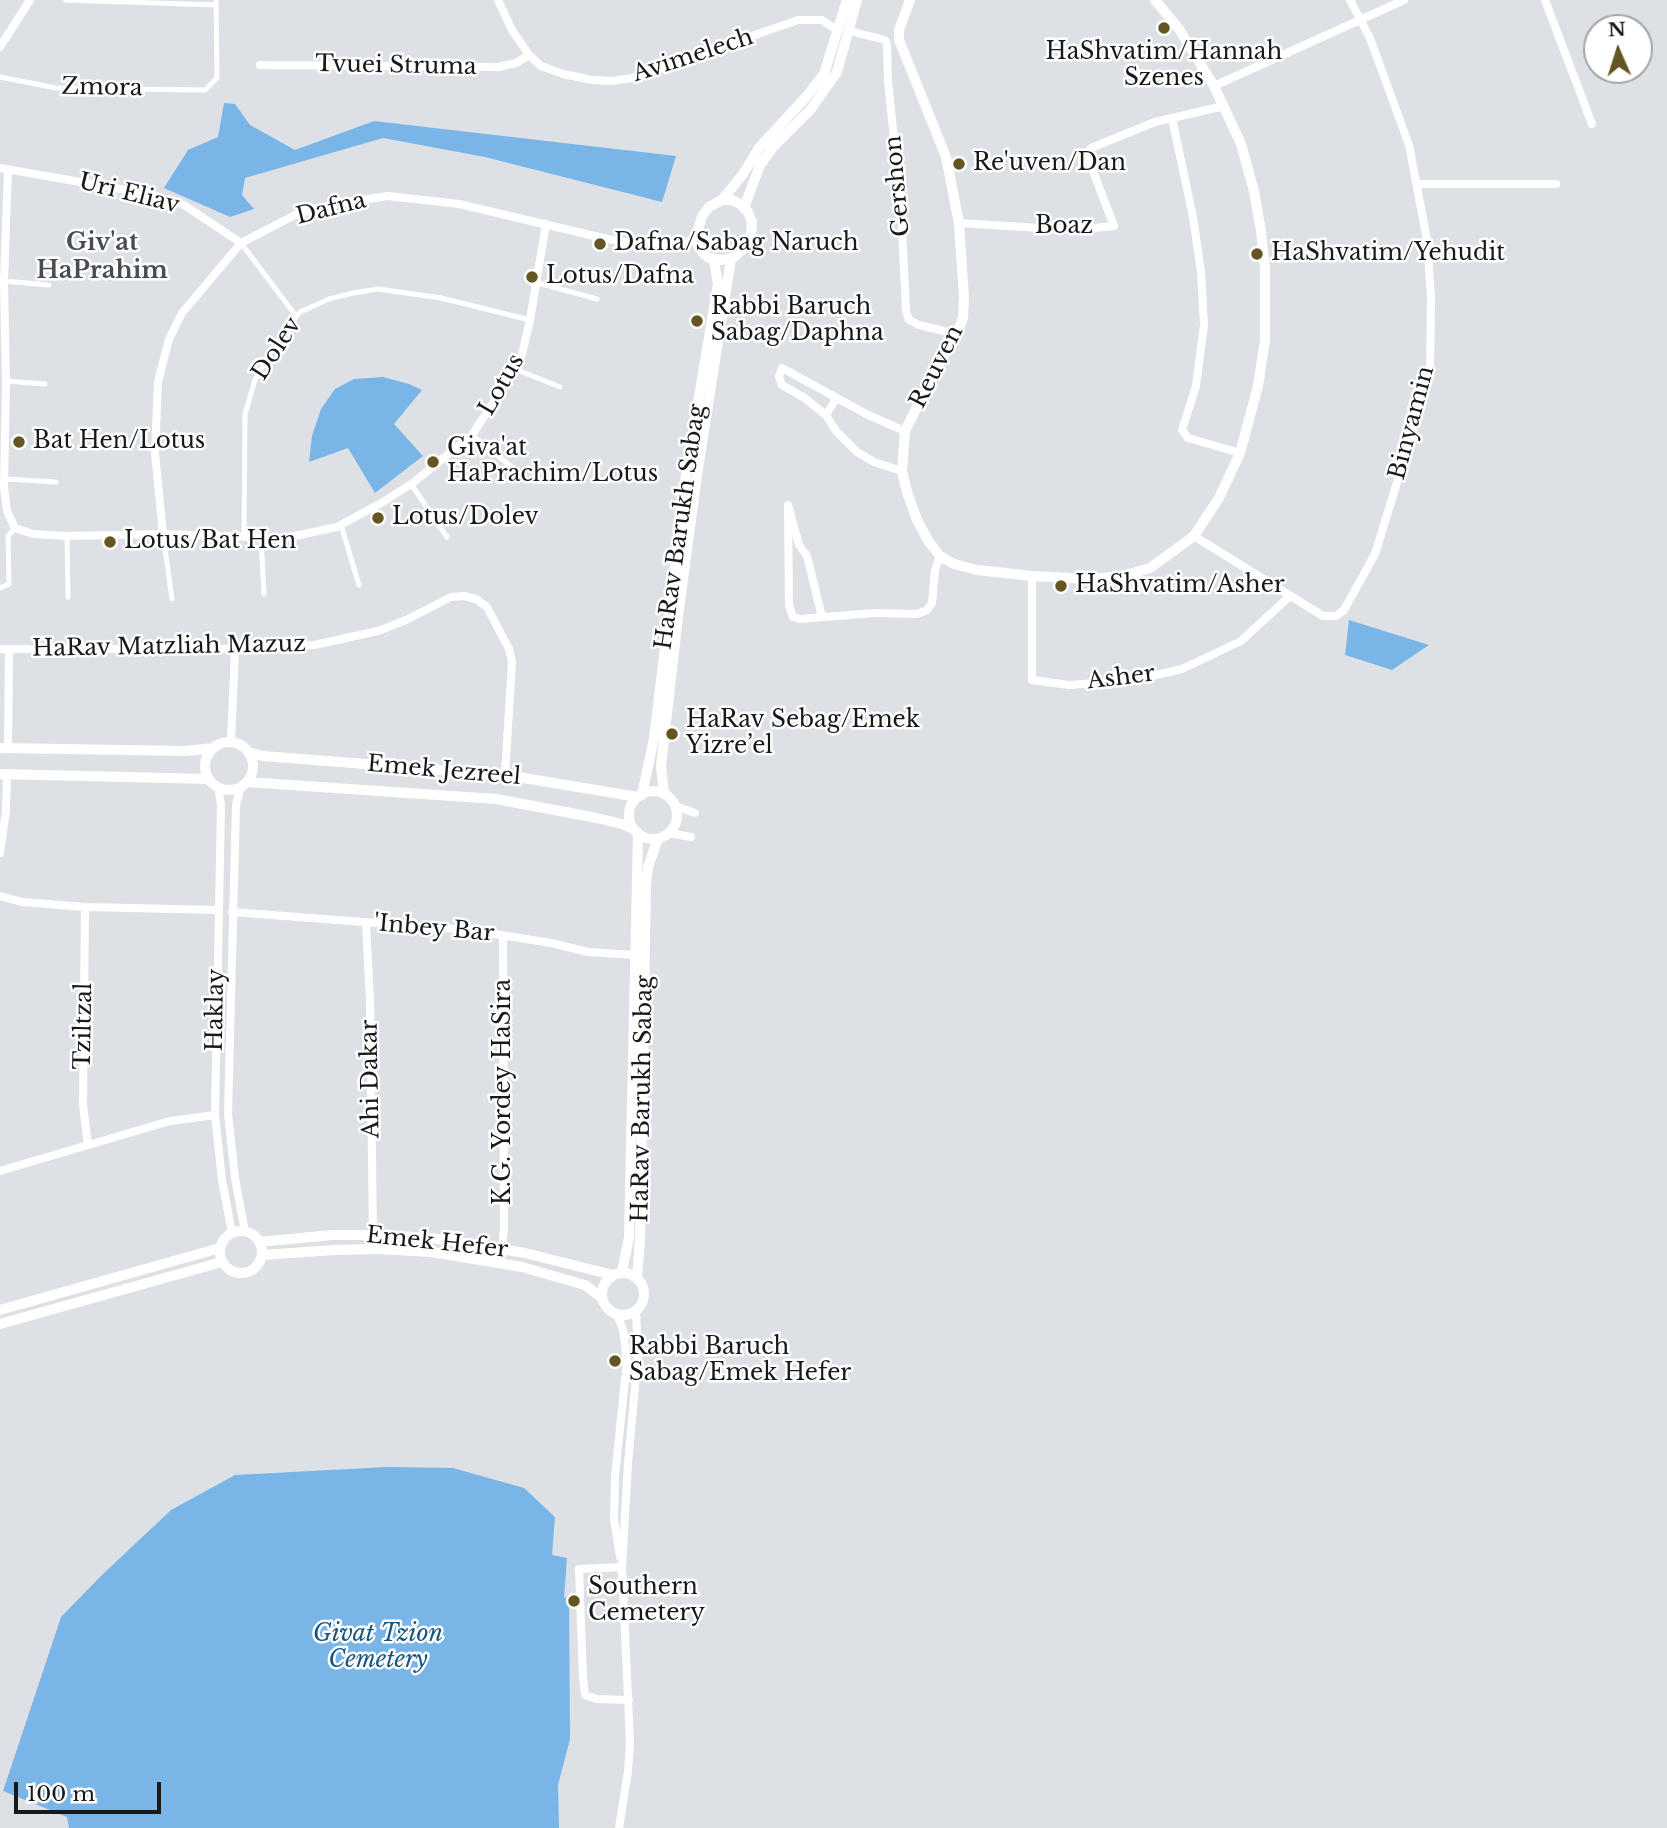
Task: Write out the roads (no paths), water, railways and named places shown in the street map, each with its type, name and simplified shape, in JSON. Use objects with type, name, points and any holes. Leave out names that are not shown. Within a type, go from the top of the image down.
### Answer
[{"type":"street","points":[[0,47],[30,0]]},
{"type":"street","points":[[65,0],[216,2]]},
{"type":"street","name":"Avimelech","points":[[498,0],[512,30],[529,55],[541,65],[563,74],[592,80],[632,78],[798,20],[822,20],[838,31]]},
{"type":"street","points":[[722,200],[732,200],[744,208],[752,222],[751,234],[739,254],[731,259],[714,260],[702,252],[697,240],[702,216],[709,207],[722,200],[759,148],[824,74],[847,0]]},
{"type":"street","points":[[744,208],[760,166],[773,147],[811,109],[837,72],[858,0]]},
{"type":"street","name":"Reuven","points":[[910,0],[899,30],[899,40],[946,157],[959,223],[964,298],[963,318],[957,334],[905,431],[902,471],[917,520],[940,556]]},
{"type":"street","points":[[822,617],[807,556],[799,545],[788,505],[789,605],[793,617],[800,619],[875,613],[917,614],[928,610],[932,603],[934,570],[940,556],[954,564],[976,570],[1090,579],[1123,576],[1150,568],[1194,536],[1219,498],[1240,453],[1258,386],[1265,340],[1265,269],[1254,191],[1241,144],[1214,86],[1179,30],[1155,0]]},
{"type":"street","name":"Binyamin","points":[[1194,536],[1324,616],[1336,616],[1345,610],[1375,554],[1430,375],[1431,298],[1427,240],[1409,145],[1370,38],[1350,0]]},
{"type":"street","points":[[1214,86],[1404,0]]},
{"type":"street","points":[[1545,0],[1592,124]]},
{"type":"street","name":"Zmora","points":[[0,77],[56,88],[205,90],[217,78],[216,2]]},
{"type":"street","name":"Gershon","points":[[850,30],[885,40],[887,44],[888,81],[902,216],[906,311],[909,320],[957,334]]},
{"type":"street","name":"Tvuei Struma","points":[[260,65],[498,67],[516,63],[529,55]]},
{"type":"street","name":"Boaz","points":[[959,223],[1072,229],[1114,226],[1090,163],[1091,149],[1155,122],[1224,106]]},
{"type":"street","points":[[1171,118],[1193,217],[1201,272],[1204,325],[1196,386],[1182,430],[1188,438],[1240,453]]},
{"type":"street","points":[[0,588],[9,584],[8,536],[15,528],[7,512],[3,484],[4,169]]},
{"type":"street","name":"Uri Eliav","points":[[4,169],[149,194],[184,205],[241,243],[296,316]]},
{"type":"street","points":[[1417,184],[1556,184]]},
{"type":"street","name":"Dafna","points":[[163,534],[155,453],[158,382],[169,339],[181,313],[241,243],[297,215],[340,203],[388,196],[459,204],[637,244],[673,244],[697,240]]},
{"type":"street","name":"Lotus","points":[[15,528],[33,534],[67,536],[163,534],[285,538],[341,525],[411,484],[471,435],[522,354],[538,283],[546,225]]},
{"type":"street","name":"HaRav Barukh Sabag","points":[[664,794],[661,766],[678,617],[731,259]]},
{"type":"street","name":"HaRav Barukh Sabag","points":[[640,796],[654,738],[686,474],[718,284],[714,260]]},
{"type":"street","points":[[4,281],[49,285]]},
{"type":"street","points":[[538,283],[597,299]]},
{"type":"street","name":"Dolev","points":[[244,537],[245,414],[255,380],[274,347],[300,312],[329,299],[378,289],[441,298],[530,320]]},
{"type":"street","points":[[902,471],[874,462],[857,452],[836,431],[826,415],[782,385],[779,377],[782,368],[836,399],[905,431]]},
{"type":"street","points":[[515,369],[560,387]]},
{"type":"street","points":[[4,384],[45,384]]},
{"type":"street","points":[[826,415],[836,399]]},
{"type":"street","points":[[471,435],[518,472]]},
{"type":"street","points":[[3,484],[56,482]]},
{"type":"street","points":[[411,484],[447,537]]},
{"type":"street","points":[[341,525],[359,585]]},
{"type":"street","points":[[163,534],[172,599]]},
{"type":"street","points":[[67,536],[68,597]]},
{"type":"street","points":[[261,538],[264,594]]},
{"type":"street","name":"Asher","points":[[1032,576],[1032,680],[1069,685],[1135,680],[1182,669],[1241,641],[1290,596]]},
{"type":"street","name":"HaRav Matzliah Mazuz","points":[[4,649],[234,649],[314,645],[347,640],[406,620],[451,597],[477,599],[487,607],[494,618],[512,661],[505,775]]},
{"type":"street","points":[[4,649],[4,748],[186,751],[214,748]]},
{"type":"street","points":[[231,742],[234,649]]},
{"type":"street","points":[[0,853],[6,811],[3,774],[209,779],[230,790],[244,784],[253,766],[248,752],[237,743],[231,742],[214,748],[206,759],[209,779]]},
{"type":"street","name":"Emek Jezreel","points":[[248,752],[263,756],[505,775],[640,796]]},
{"type":"street","name":"Emek Jezreel","points":[[244,784],[496,799],[597,818],[622,824],[636,832]]},
{"type":"street","name":"Haklay","points":[[244,784],[236,805],[228,1114],[235,1178],[245,1232]]},
{"type":"street","name":"Haklay","points":[[218,786],[221,805],[215,1115],[222,1180],[232,1233]]},
{"type":"street","points":[[691,837],[669,833],[658,838],[647,838],[636,832],[630,820],[631,806],[640,796],[653,792],[664,794],[675,806],[695,813]]},
{"type":"street","points":[[669,833],[677,817],[675,806]]},
{"type":"street","name":"HaRav Barukh Sabag","points":[[617,1274],[629,1238],[636,832]]},
{"type":"street","name":"HaRav Barukh Sabag","points":[[637,1278],[640,1240],[641,1080],[645,1032],[646,884],[648,867],[658,838]]},
{"type":"street","points":[[0,896],[85,908],[218,910]]},
{"type":"street","name":"Tziltzal","points":[[85,908],[83,1105],[88,1145]]},
{"type":"street","name":"'Inbey Bar","points":[[232,912],[503,934],[588,952],[635,955]]},
{"type":"street","name":"Ahi Dakar","points":[[366,923],[370,1001],[373,1235]]},
{"type":"street","name":"K.G. Yordey HaSira","points":[[502,1249],[503,934]]},
{"type":"street","points":[[0,1171],[170,1122],[215,1115]]},
{"type":"street","points":[[245,1232],[259,1242],[262,1255],[257,1266],[242,1273],[234,1272],[222,1262],[220,1248],[225,1238],[232,1233],[245,1232]]},
{"type":"street","name":"Emek Hefer","points":[[259,1242],[332,1235],[432,1238],[502,1249],[617,1274]]},
{"type":"street","points":[[0,1310],[220,1248]]},
{"type":"street","name":"Emek Hefer","points":[[262,1255],[335,1250],[431,1252],[522,1267],[585,1286],[602,1298]]},
{"type":"street","points":[[0,1324],[222,1262]]},
{"type":"street","points":[[617,1274],[637,1278],[644,1294],[642,1304],[636,1311],[617,1314],[607,1308],[602,1298],[603,1287],[617,1274]]},
{"type":"street","points":[[622,1567],[638,1355],[636,1311]]},
{"type":"street","points":[[617,1314],[627,1361],[614,1519],[622,1567],[629,1700],[628,1771],[619,1828]]},
{"type":"street","points":[[622,1567],[579,1569],[583,1678],[585,1695],[597,1699],[629,1700]]},
{"type":"place","name":"HaShvatim/Hannah Szenes","points":[[1164,28]]},
{"type":"place","name":"Re'uven/Dan","points":[[959,164]]},
{"type":"place","name":"Dafna/Sabag Naruch","points":[[600,244]]},
{"type":"place","name":"HaShvatim/Yehudit","points":[[1257,254]]},
{"type":"place","name":"Lotus/Dafna","points":[[532,277]]},
{"type":"place","name":"Rabbi Baruch Sabag/Daphna","points":[[697,321]]},
{"type":"place","name":"Bat Hen/Lotus","points":[[19,442]]},
{"type":"place","name":"Giva'at HaPrachim/Lotus","points":[[433,462]]},
{"type":"place","name":"Lotus/Dolev","points":[[378,518]]},
{"type":"place","name":"Lotus/Bat Hen","points":[[110,542]]},
{"type":"place","name":"HaShvatim/Asher","points":[[1061,586]]},
{"type":"place","name":"HaRav Sebag/Emek Yizre’el","points":[[672,734]]},
{"type":"place","name":"Rabbi Baruch Sabag/Emek Hefer","points":[[615,1361]]},
{"type":"place","name":"Southern Cemetery","points":[[574,1601]]},
{"type":"district","name":"Giv'at HaPrahim","points":[[102,257]]},
{"type":"park label","name":"Givat Tzion Cemetery","points":[[378,1648]]}]
